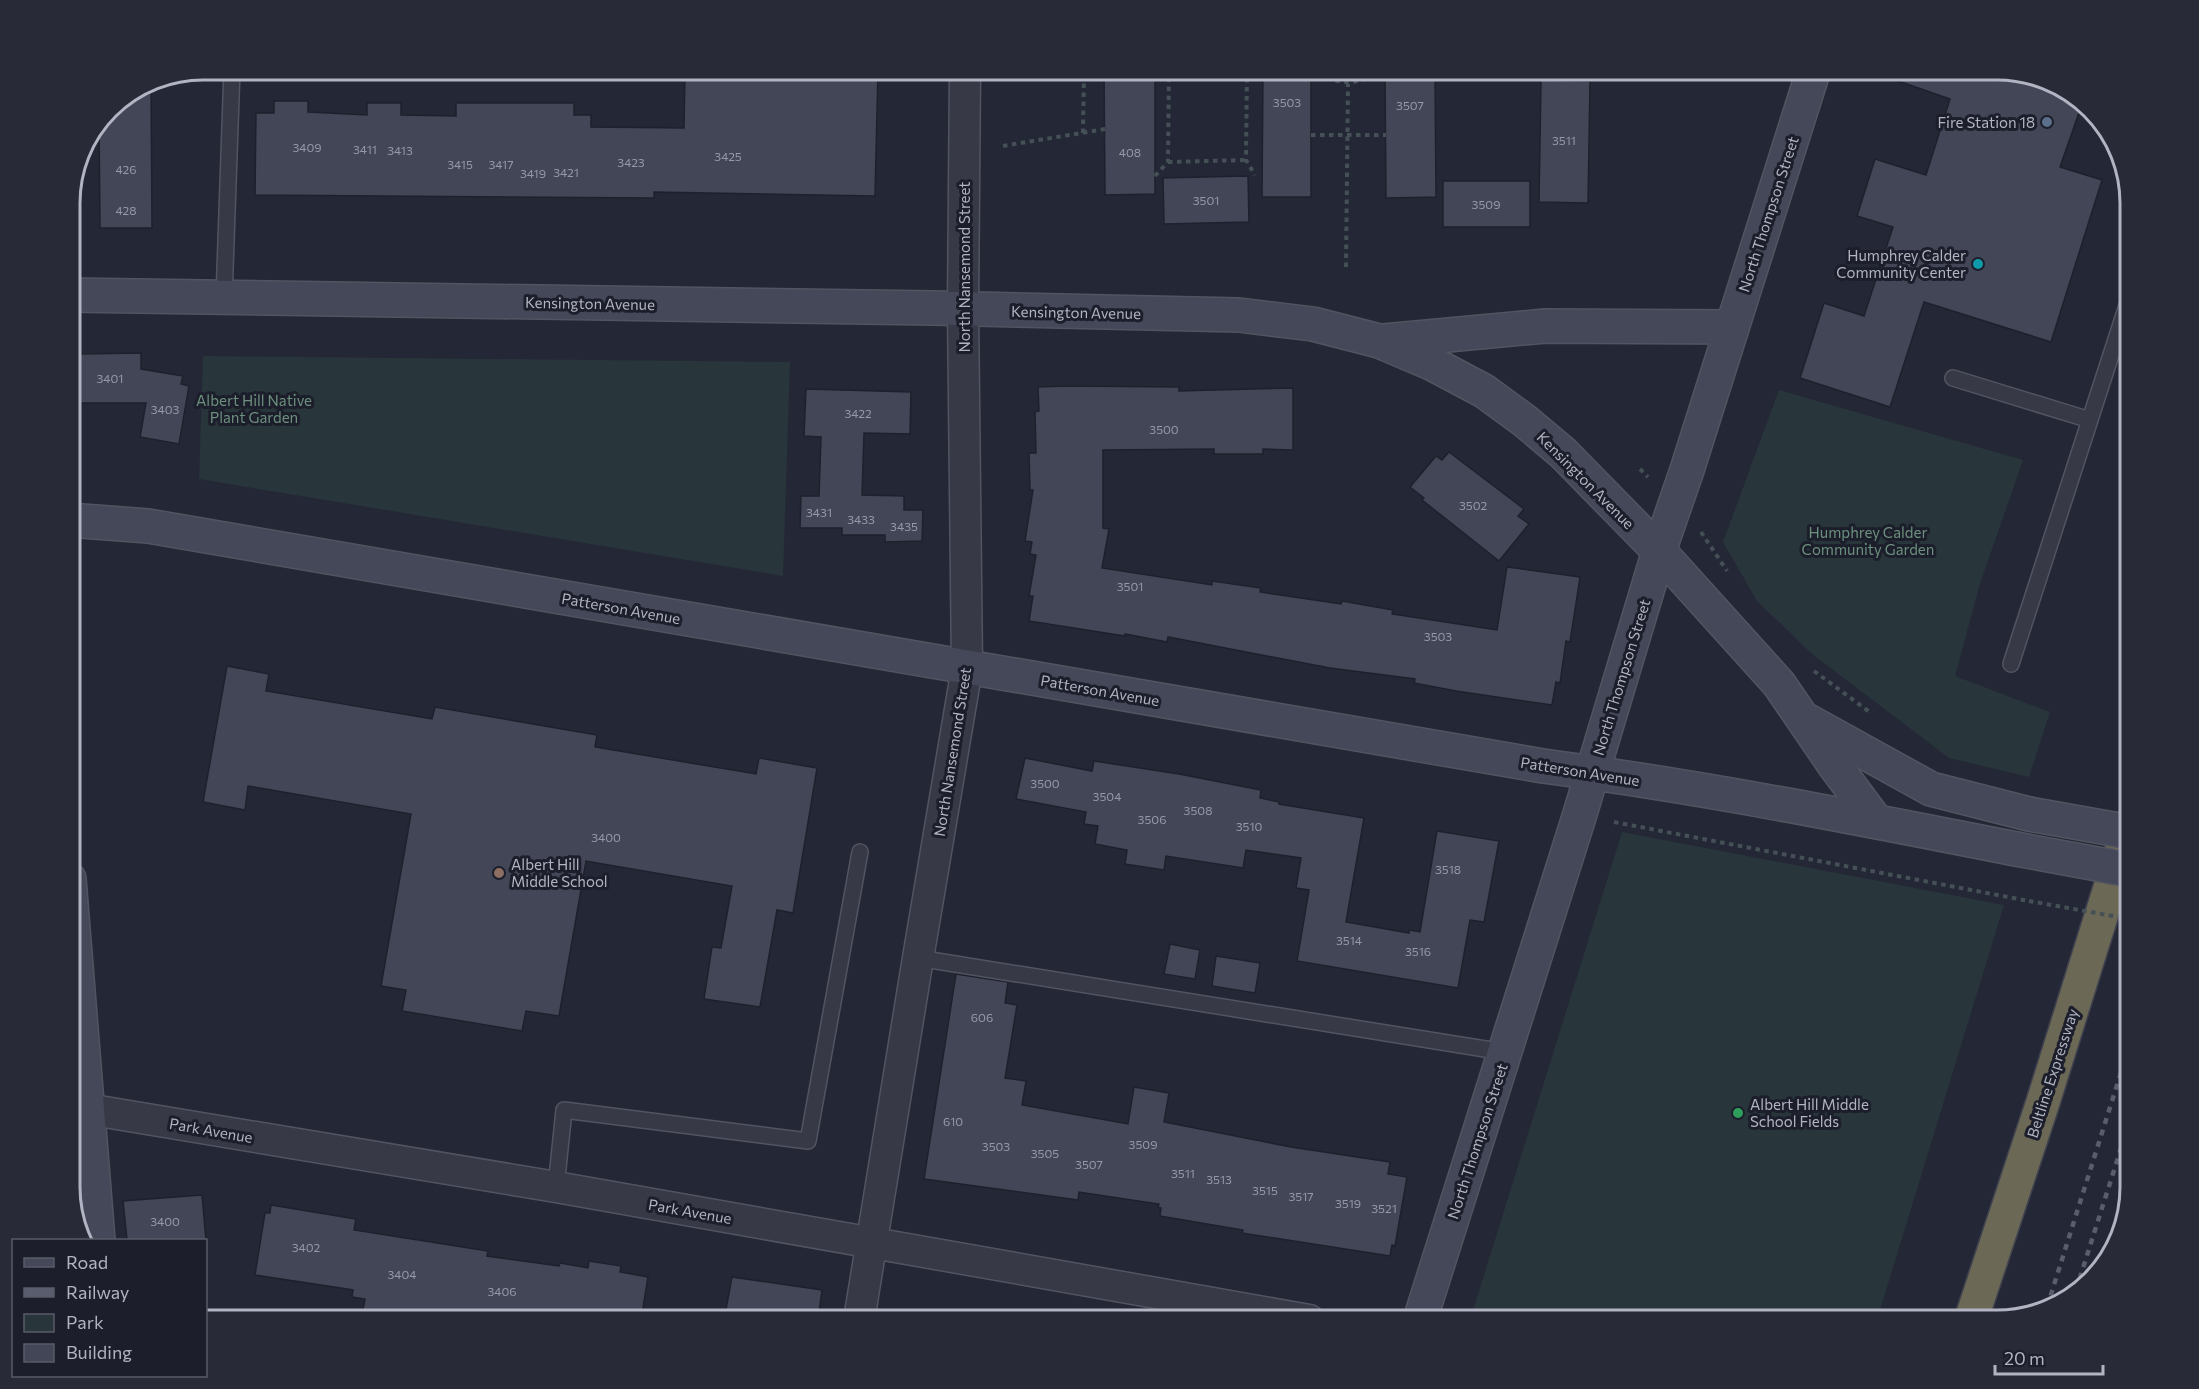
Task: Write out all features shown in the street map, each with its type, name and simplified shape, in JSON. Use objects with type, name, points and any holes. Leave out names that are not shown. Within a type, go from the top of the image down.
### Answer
[{"type":"highway","name":"Beltline Expressway","points":[[1974,1310],[2040,1113],[2120,857]]},
{"type":"main road","name":"North Thompson Street","points":[[1423,1310],[1579,817],[1659,552],[1811,80]]},
{"type":"main road","name":"Kensington Avenue","points":[[80,295],[1239,315],[1312,324],[1379,341],[1433,364],[1484,391],[1563,453],[1659,552],[1779,684],[1876,821]]},
{"type":"main road","points":[[1379,341],[1545,326],[1732,327]]},
{"type":"main road","name":"Patterson Avenue","points":[[80,521],[148,526],[967,668],[1592,774],[1635,779],[1876,821],[2120,868]]},
{"type":"main road","points":[[1803,718],[1931,789],[2029,814],[2120,830]]},
{"type":"main road","points":[[80,1121],[98,1239]]},
{"type":"street","name":"North Nansemond Street","points":[[861,1310],[967,668],[963,309],[965,80]]},
{"type":"street","name":"Park Avenue","points":[[80,1108],[555,1188],[1252,1310]]},
{"type":"lane","points":[[224,298],[232,80]]},
{"type":"lane","points":[[2011,664],[2119,330]]},
{"type":"lane","points":[[1953,378],[2090,420]]},
{"type":"lane","points":[[555,1188],[564,1110],[808,1141],[860,852]]},
{"type":"lane","points":[[918,958],[1504,1052]]},
{"type":"path","points":[[1083,133],[1084,80]]},
{"type":"path","points":[[1155,176],[1168,162],[1169,80]]},
{"type":"path","points":[[1247,80],[1246,160],[1255,175]]},
{"type":"path","points":[[1333,80],[1348,84],[1361,80]]},
{"type":"path","points":[[1346,267],[1348,84]]},
{"type":"path","points":[[1003,146],[1105,129]]},
{"type":"path","points":[[1311,135],[1386,135]]},
{"type":"path","points":[[1168,162],[1246,160]]},
{"type":"path","points":[[1640,469],[1707,538],[1730,574]]},
{"type":"path","points":[[1810,667],[1875,716]]},
{"type":"path","points":[[1579,817],[1620,822],[2120,917]]},
{"type":"green space","name":"Albert Hill Native Plant Garden","points":[[203,356],[790,362],[783,576],[199,479]]},
{"type":"green space","name":"Humphrey Calder Community Garden","points":[[1779,390],[2023,460],[1980,584],[1955,676],[2050,712],[2029,777],[1949,758],[1812,654],[1757,601],[1723,542]]},
{"type":"green space","name":"Albert Hill Middle School Fields","points":[[1622,832],[2004,905],[1880,1310],[1473,1310]]},
{"type":"building","points":[[685,80],[878,80],[875,196],[654,192],[654,198],[255,195],[256,113],[274,113],[274,101],[308,101],[308,112],[367,115],[367,103],[401,103],[401,115],[456,116],[456,103],[574,103],[574,115],[591,115],[591,127],[684,128]]},
{"type":"building","points":[[1104,80],[1155,80],[1155,194],[1105,195]]},
{"type":"building","points":[[1263,80],[1311,80],[1311,197],[1262,197]]},
{"type":"building","points":[[1385,80],[1435,80],[1436,197],[1386,198]]},
{"type":"building","points":[[1541,80],[1590,81],[1588,203],[1539,202]]},
{"type":"building","name":"Humphrey Calder Community Center","points":[[1895,80],[2013,81],[2044,89],[2058,96],[2079,112],[2060,167],[2102,180],[2051,342],[1924,302],[1890,407],[1800,378],[1824,303],[1864,316],[1893,227],[1857,216],[1875,159],[1926,175],[1950,99]]},
{"type":"building","points":[[151,91],[152,228],[100,228],[99,136],[121,110]]},
{"type":"building","points":[[1248,176],[1249,222],[1164,224],[1163,178]]},
{"type":"building","points":[[1443,181],[1530,181],[1530,227],[1443,227]]},
{"type":"building","points":[[141,353],[141,369],[183,376],[181,384],[189,386],[179,444],[140,437],[146,403],[80,403],[80,354]]},
{"type":"building","points":[[1038,387],[1179,387],[1179,391],[1293,388],[1293,450],[1263,449],[1263,454],[1214,454],[1214,449],[1103,450],[1103,528],[1109,529],[1102,568],[1212,585],[1212,581],[1261,588],[1260,592],[1341,604],[1342,601],[1393,610],[1392,614],[1497,630],[1507,567],[1580,577],[1570,642],[1566,641],[1560,683],[1556,682],[1552,705],[1456,691],[1414,683],[1415,679],[1330,668],[1168,637],[1167,642],[1029,621],[1033,596],[1029,596],[1036,555],[1030,554],[1032,542],[1025,541],[1033,490],[1030,490],[1029,453],[1036,453],[1035,412],[1039,411]]},
{"type":"building","points":[[806,389],[911,392],[910,434],[864,433],[862,495],[904,496],[904,510],[923,510],[922,541],[885,542],[885,535],[842,535],[842,528],[800,528],[801,496],[819,496],[821,437],[804,436]]},
{"type":"building","points":[[1449,452],[1524,509],[1518,516],[1529,524],[1499,561],[1422,500],[1424,498],[1410,487],[1436,456],[1442,460]]},
{"type":"building","name":"Albert Hill Middle School","points":[[227,666],[269,674],[266,691],[432,719],[435,707],[597,735],[595,747],[756,774],[759,758],[817,768],[793,913],[777,910],[760,1007],[704,999],[712,947],[721,948],[732,886],[586,861],[559,1016],[526,1011],[522,1031],[402,1011],[406,990],[381,986],[411,814],[248,786],[245,810],[203,802]]},
{"type":"building","points":[[1025,758],[1092,771],[1094,761],[1179,774],[1261,790],[1260,798],[1279,802],[1279,804],[1364,818],[1346,922],[1409,933],[1409,930],[1420,932],[1437,831],[1499,841],[1484,922],[1470,920],[1458,988],[1297,961],[1309,890],[1296,888],[1301,858],[1246,850],[1243,868],[1166,856],[1164,870],[1125,864],[1127,850],[1095,844],[1098,826],[1084,824],[1086,812],[1016,799]]},
{"type":"building","points":[[1170,944],[1200,950],[1195,979],[1164,974]]},
{"type":"building","points":[[1216,956],[1260,963],[1255,993],[1212,986]]},
{"type":"building","points":[[956,974],[1008,982],[1005,1003],[1017,1005],[1005,1078],[1026,1081],[1022,1105],[1128,1124],[1134,1087],[1169,1093],[1164,1122],[1291,1147],[1390,1162],[1388,1174],[1407,1177],[1395,1246],[1392,1245],[1390,1256],[1242,1233],[1243,1230],[1160,1216],[1159,1204],[1079,1192],[1078,1200],[924,1179]]},
{"type":"building","points":[[202,1195],[206,1239],[127,1239],[123,1201]]},
{"type":"building","points":[[271,1205],[356,1219],[354,1230],[488,1251],[487,1256],[559,1266],[560,1263],[588,1268],[589,1261],[621,1266],[620,1272],[648,1277],[643,1310],[363,1310],[365,1299],[352,1297],[353,1290],[255,1275],[265,1213],[270,1213]]},
{"type":"building","points":[[732,1277],[822,1290],[819,1310],[726,1310]]},
{"type":"railway","points":[[2050,1297],[2120,1076]]},
{"type":"railway","points":[[2081,1275],[2120,1152]]},
{"type":"place","name":"Fire Station 18","points":[[2047,122]]},
{"type":"place","name":"Humphrey Calder Community Center","points":[[1978,264]]},
{"type":"place","name":"Albert Hill Middle School","points":[[499,873]]},
{"type":"place","name":"Albert Hill Middle School Fields","points":[[1738,1113]]}]
